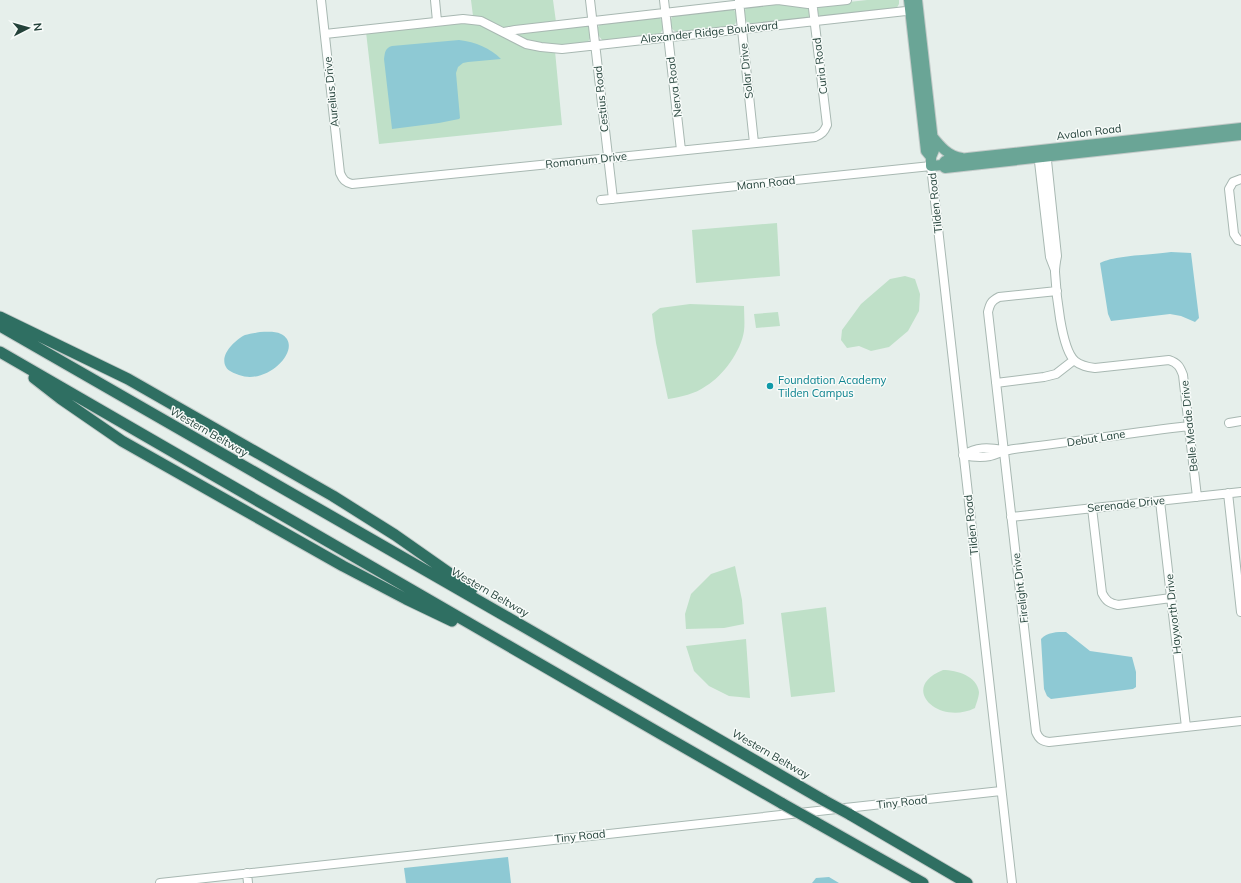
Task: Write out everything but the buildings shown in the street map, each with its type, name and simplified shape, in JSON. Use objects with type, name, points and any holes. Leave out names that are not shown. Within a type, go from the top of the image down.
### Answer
[{"type":"highway","points":[[0,317],[128,379],[333,496],[395,536],[526,628]]},
{"type":"highway","name":"Western Beltway","points":[[0,326],[967,883]]},
{"type":"highway","points":[[0,352],[61,399],[122,441],[343,566],[406,599],[522,654]]},
{"type":"highway","points":[[0,352],[922,883]]},
{"type":"main road","points":[[913,5],[934,150],[934,163]]},
{"type":"main road","points":[[913,5],[926,151],[934,163]]},
{"type":"main road","name":"Avalon Road","points":[[934,163],[945,168],[1241,128]]},
{"type":"main road","points":[[932,135],[941,147],[948,153],[957,157],[968,158]]},
{"type":"main road","name":"Avalon Road","points":[[934,163],[968,158],[1042,154],[1241,135]]},
{"type":"street","name":"Aurelius Drive","points":[[321,0],[340,173],[342,179],[346,182]]},
{"type":"street","points":[[435,0],[437,21]]},
{"type":"street","name":"Cestius Road","points":[[590,0],[613,199]]},
{"type":"street","name":"Nerva Road","points":[[664,0],[682,150]]},
{"type":"street","points":[[504,32],[665,13],[739,2],[788,0],[802,4],[847,0]]},
{"type":"street","name":"Solar Drive","points":[[739,2],[754,143]]},
{"type":"street","name":"Curia Road","points":[[812,2],[827,125],[824,131]]},
{"type":"street","name":"Alexander Ridge Boulevard","points":[[325,34],[437,21],[471,19],[481,21],[526,44],[541,48],[562,48],[814,20],[913,5]]},
{"type":"street","name":"Romanum Drive","points":[[346,182],[352,184],[815,137],[821,135],[824,131]]},
{"type":"street","points":[[996,383],[1056,374],[1074,360],[1066,347],[1062,332],[1055,271],[1050,257],[1052,247],[1042,154]]},
{"type":"street","name":"Mann Road","points":[[601,200],[934,163]]},
{"type":"street","name":"Tilden Road","points":[[934,163],[963,455],[1012,883]]},
{"type":"street","points":[[1241,179],[1232,182],[1229,189],[1234,234],[1238,240],[1241,241]]},
{"type":"street","name":"Firelight Drive","points":[[1057,291],[999,298],[990,304],[988,312],[1036,732],[1038,738],[1049,742],[1241,721]]},
{"type":"street","name":"Belle Meade Drive","points":[[1074,360],[1083,366],[1094,368],[1170,360],[1176,362],[1183,375],[1197,497]]},
{"type":"street","points":[[1229,423],[1241,421]]},
{"type":"street","name":"Debut Lane","points":[[963,455],[974,457],[985,452],[1081,441],[1134,432],[1189,426]]},
{"type":"street","name":"Serenade Drive","points":[[1012,517],[1241,492]]},
{"type":"street","points":[[1228,493],[1241,612]]},
{"type":"street","name":"Hayworth Drive","points":[[1160,501],[1186,727]]},
{"type":"street","points":[[1092,508],[1102,593],[1105,599],[1110,603],[1118,604],[1171,598]]},
{"type":"street","name":"Tiny Road","points":[[160,883],[1001,791]]},
{"type":"street","points":[[247,873],[248,883]]},
{"type":"green space","points":[[471,0],[553,0],[556,22],[506,28],[473,16]]},
{"type":"green space","points":[[867,0],[899,0],[899,4],[896,9],[821,17],[817,13],[818,7],[822,5]]},
{"type":"green space","points":[[777,2],[808,7],[810,15],[805,19],[749,24],[744,19],[744,12],[746,8]]},
{"type":"green space","points":[[731,8],[735,12],[737,18],[736,23],[730,27],[680,33],[673,30],[670,24],[674,15]]},
{"type":"green space","points":[[659,17],[663,22],[664,28],[659,35],[603,41],[598,35],[598,27],[601,23]]},
{"type":"green space","points":[[462,22],[478,23],[555,51],[562,125],[379,144],[366,32]]},
{"type":"green space","points":[[587,25],[591,34],[587,43],[567,46],[531,43],[520,37],[519,33]]},
{"type":"green space","points":[[777,223],[780,276],[696,283],[692,230]]},
{"type":"green space","points":[[905,276],[915,279],[920,294],[919,311],[908,331],[889,347],[871,351],[859,346],[847,348],[841,340],[842,330],[861,304],[890,279]]},
{"type":"green space","points":[[690,304],[744,306],[744,331],[735,355],[719,376],[702,389],[683,396],[668,399],[656,343],[652,314],[660,308]]},
{"type":"green space","points":[[778,312],[780,326],[756,328],[754,314]]},
{"type":"green space","points":[[735,566],[742,600],[744,624],[724,628],[686,629],[685,614],[691,594],[711,574]]},
{"type":"green space","points":[[826,607],[835,692],[791,697],[781,613]]},
{"type":"green space","points":[[746,639],[750,698],[729,696],[709,686],[694,671],[686,646]]},
{"type":"green space","points":[[943,670],[954,671],[966,675],[974,682],[979,692],[975,708],[961,712],[948,712],[937,709],[929,702],[924,695],[924,686],[930,678]]},
{"type":"water","points":[[459,40],[482,46],[501,59],[468,62],[463,63],[458,67],[456,73],[460,118],[439,123],[392,129],[384,59],[387,49],[392,46]]},
{"type":"water","points":[[1171,252],[1191,253],[1199,318],[1195,322],[1181,316],[1170,314],[1111,321],[1108,314],[1100,263],[1115,258]]},
{"type":"water","points":[[260,332],[279,333],[287,340],[289,347],[286,355],[280,363],[272,370],[262,375],[250,377],[239,375],[228,370],[224,362],[229,348],[245,335]]},
{"type":"water","points":[[1056,632],[1066,632],[1090,651],[1132,657],[1136,672],[1136,687],[1133,689],[1051,699],[1047,696],[1044,689],[1041,639]]},
{"type":"water","points":[[508,857],[511,883],[406,883],[404,868]]},
{"type":"water","points":[[829,877],[839,883],[812,883],[816,878]]},
{"type":"place","name":"Foundation Academy Tilden Campus","points":[[770,386]]}]
